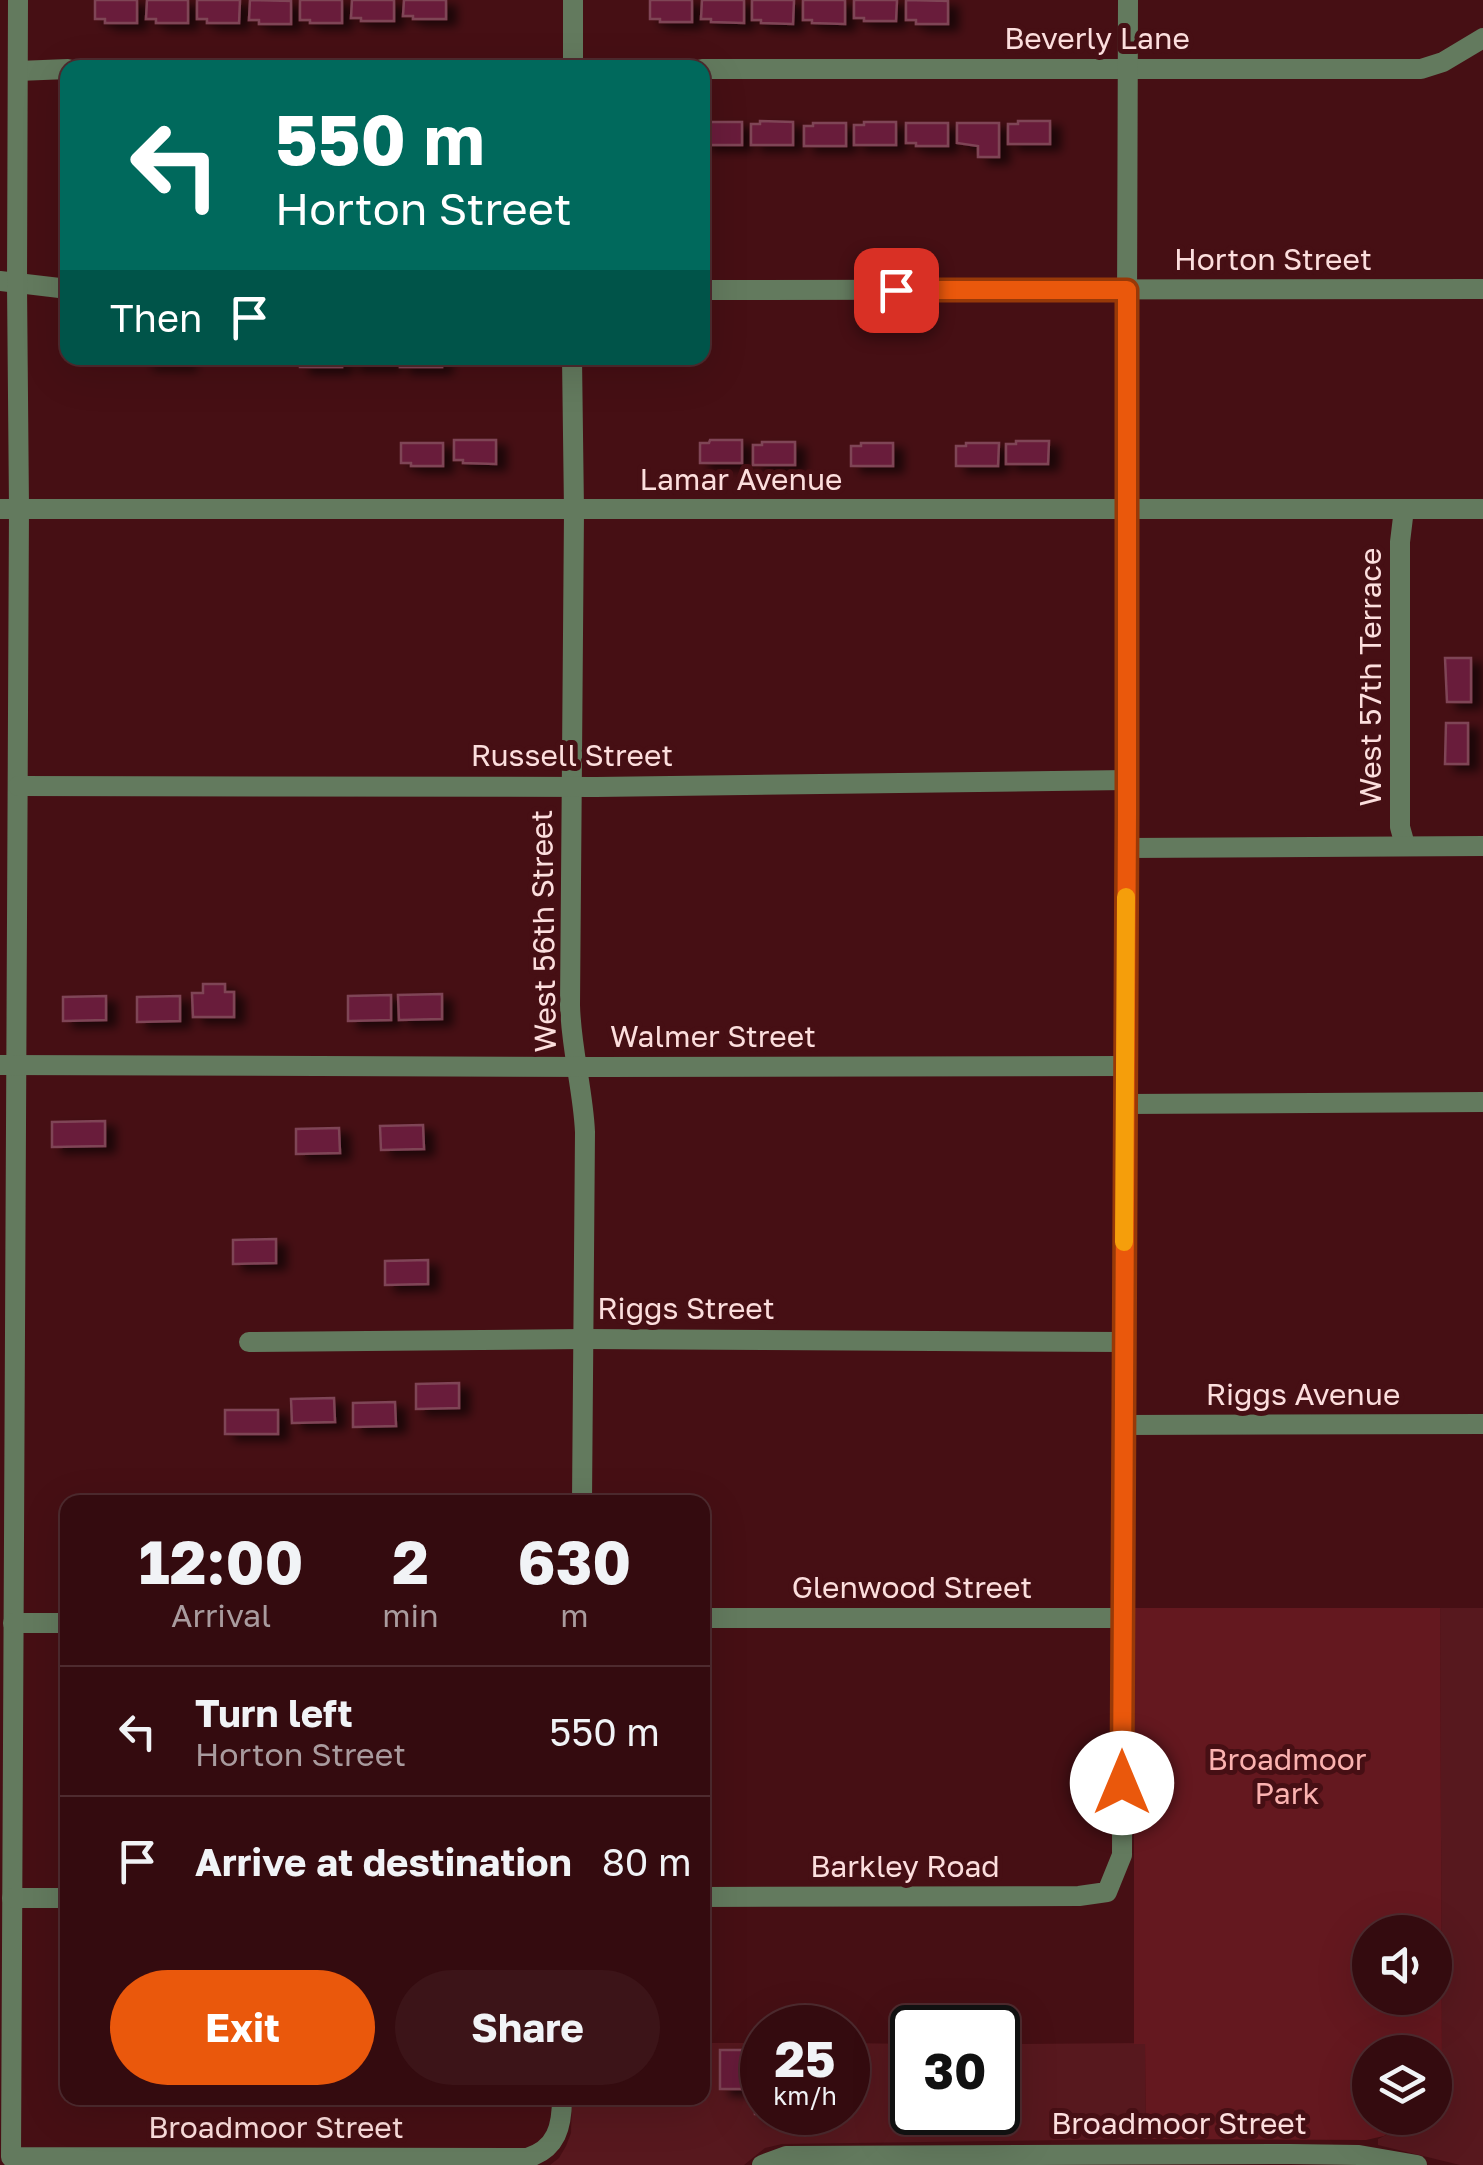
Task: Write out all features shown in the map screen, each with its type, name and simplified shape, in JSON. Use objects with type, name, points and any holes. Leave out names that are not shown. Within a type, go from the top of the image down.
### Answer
[{"type":"street","points":[[18,0],[8,283],[18,786],[8,1065],[8,1345],[14,1623],[12,1898],[60,1898]]},
{"type":"street","points":[[573,0],[573,60]]},
{"type":"street","points":[[1121,1618],[1128,0]]},
{"type":"street","name":"Beverly Lane","points":[[710,69],[1421,69],[1443,62],[1483,38]]},
{"type":"street","points":[[18,71],[60,68]]},
{"type":"street","points":[[8,283],[60,289]]},
{"type":"street","name":"Horton Street","points":[[710,290],[1483,289]]},
{"type":"street","name":"West 56th Street","points":[[572,365],[571,1035],[585,1132],[582,1495]]},
{"type":"street","name":"Lamar Avenue","points":[[10,508],[1483,509]]},
{"type":"street","name":"West 57th Terrace","points":[[1404,509],[1400,542],[1400,827],[1405,845]]},
{"type":"street","name":"Russell Street","points":[[18,786],[1127,780]]},
{"type":"street","points":[[1127,848],[1483,846]]},
{"type":"street","name":"Walmer Street","points":[[8,1065],[1125,1066]]},
{"type":"street","points":[[1126,1104],[1483,1102]]},
{"type":"street","name":"Riggs Street","points":[[249,1342],[1122,1342]]},
{"type":"street","name":"Riggs Avenue","points":[[1124,1425],[1483,1424]]},
{"type":"street","name":"Glenwood Street","points":[[710,1618],[1121,1618]]},
{"type":"street","name":"Barkley Road","points":[[710,1897],[1079,1896],[1107,1892],[1122,1855],[1121,1618]]},
{"type":"street","points":[[14,1623],[60,1622]]},
{"type":"street","name":"Broadmoor Street","points":[[12,1898],[11,2157],[527,2158],[540,2152],[558,2134],[561,2105]]},
{"type":"street","name":"Broadmoor Street","points":[[762,2165],[786,2156],[1290,2154],[1359,2155],[1416,2165]]},
{"type":"shaded area","points":[[1440,1608],[1483,1608],[1483,2165],[1460,2165],[1378,2145],[1378,2139],[1386,2135],[1452,2135],[1452,2035],[1442,2035],[1442,2015],[1452,2015],[1452,1915],[1441,1915]]},
{"type":"shaded area","points":[[710,2043],[740,2043],[740,2135],[870,2135],[870,2043],[890,2044],[890,2135],[1020,2135],[1020,2044],[1145,2043],[1146,2139],[782,2144],[765,2148],[744,2165],[550,2165],[571,2133],[572,2105],[710,2105]]},
{"type":"green space","name":"Broadmoor Park","points":[[1134,1608],[1440,1608],[1441,1915],[1352,1915],[1352,2015],[1442,2015],[1442,2035],[1352,2035],[1352,2135],[1385,2135],[1366,2140],[1146,2139],[1145,2044],[1134,2044]]},
{"type":"building","points":[[95,0],[137,0],[137,23],[105,23],[105,19],[95,19]]},
{"type":"building","points":[[147,0],[188,0],[188,23],[156,23],[156,19],[146,19]]},
{"type":"building","points":[[197,0],[240,0],[239,23],[207,23],[207,19],[197,19]]},
{"type":"building","points":[[250,0],[291,1],[291,24],[259,24],[259,20],[249,20]]},
{"type":"building","points":[[300,0],[342,0],[342,23],[300,20]]},
{"type":"building","points":[[352,0],[394,0],[394,21],[351,18]]},
{"type":"building","points":[[404,0],[446,0],[446,19],[403,16]]},
{"type":"building","points":[[650,0],[692,0],[692,22],[650,19]]},
{"type":"building","points":[[702,0],[744,0],[744,23],[701,19]]},
{"type":"building","points":[[752,0],[794,0],[793,24],[752,20]]},
{"type":"building","points":[[803,0],[845,0],[845,24],[803,20]]},
{"type":"building","points":[[854,0],[897,0],[896,21],[854,18]]},
{"type":"building","points":[[906,0],[948,1],[948,24],[916,24],[916,20],[906,20]]},
{"type":"building","points":[[1050,121],[1050,144],[1008,144],[1008,124]]},
{"type":"building","points":[[742,122],[742,145],[710,145],[710,125]]},
{"type":"building","points":[[793,122],[793,145],[751,145],[751,124]]},
{"type":"building","points":[[896,122],[896,145],[854,145],[854,125]]},
{"type":"building","points":[[846,123],[846,146],[804,146],[804,126]]},
{"type":"building","points":[[906,123],[948,123],[948,146],[906,143]]},
{"type":"building","points":[[957,123],[999,123],[999,157],[978,157],[978,146],[957,143]]},
{"type":"building","points":[[300,365],[342,365],[342,367]]},
{"type":"building","points":[[400,365],[442,365],[442,367]]},
{"type":"building","points":[[454,440],[496,440],[496,464],[454,460]]},
{"type":"building","points":[[742,440],[742,463],[700,463],[700,443]]},
{"type":"building","points":[[1049,441],[1048,464],[1006,464],[1006,444]]},
{"type":"building","points":[[795,442],[795,465],[753,465],[753,445]]},
{"type":"building","points":[[401,443],[443,443],[443,466],[401,463]]},
{"type":"building","points":[[893,443],[893,466],[851,466],[851,446]]},
{"type":"building","points":[[999,443],[998,466],[956,466],[956,446]]},
{"type":"building","points":[[1445,658],[1471,658],[1471,702],[1447,702]]},
{"type":"building","points":[[1446,723],[1468,723],[1468,764],[1445,764]]},
{"type":"building","points":[[203,984],[225,984],[225,992],[234,992],[234,1017],[193,1017],[192,993],[203,993]]},
{"type":"building","points":[[442,994],[442,1019],[399,1020],[398,995]]},
{"type":"building","points":[[391,995],[391,1020],[348,1021],[348,996]]},
{"type":"building","points":[[106,996],[106,1020],[63,1021],[63,997]]},
{"type":"building","points":[[180,996],[180,1021],[137,1022],[137,997]]},
{"type":"building","points":[[105,1121],[105,1146],[52,1147],[52,1122]]},
{"type":"building","points":[[423,1125],[424,1149],[381,1150],[380,1126]]},
{"type":"building","points":[[339,1128],[340,1153],[296,1154],[296,1129]]},
{"type":"building","points":[[276,1239],[276,1263],[233,1264],[233,1240]]},
{"type":"building","points":[[428,1260],[428,1284],[385,1285],[385,1261]]},
{"type":"building","points":[[459,1383],[459,1408],[416,1409],[416,1384]]},
{"type":"building","points":[[334,1398],[335,1422],[292,1423],[291,1399]]},
{"type":"building","points":[[395,1402],[396,1426],[353,1427],[353,1403]]},
{"type":"building","points":[[225,1410],[278,1410],[278,1434],[225,1434]]},
{"type":"building","points":[[720,2050],[740,2050],[740,2089],[720,2089]]},
{"type":"slow traffic","points":[[1124,1242],[1126,897]]},
{"type":"route","points":[[896,290],[1127,290],[1122,1783]]}]
